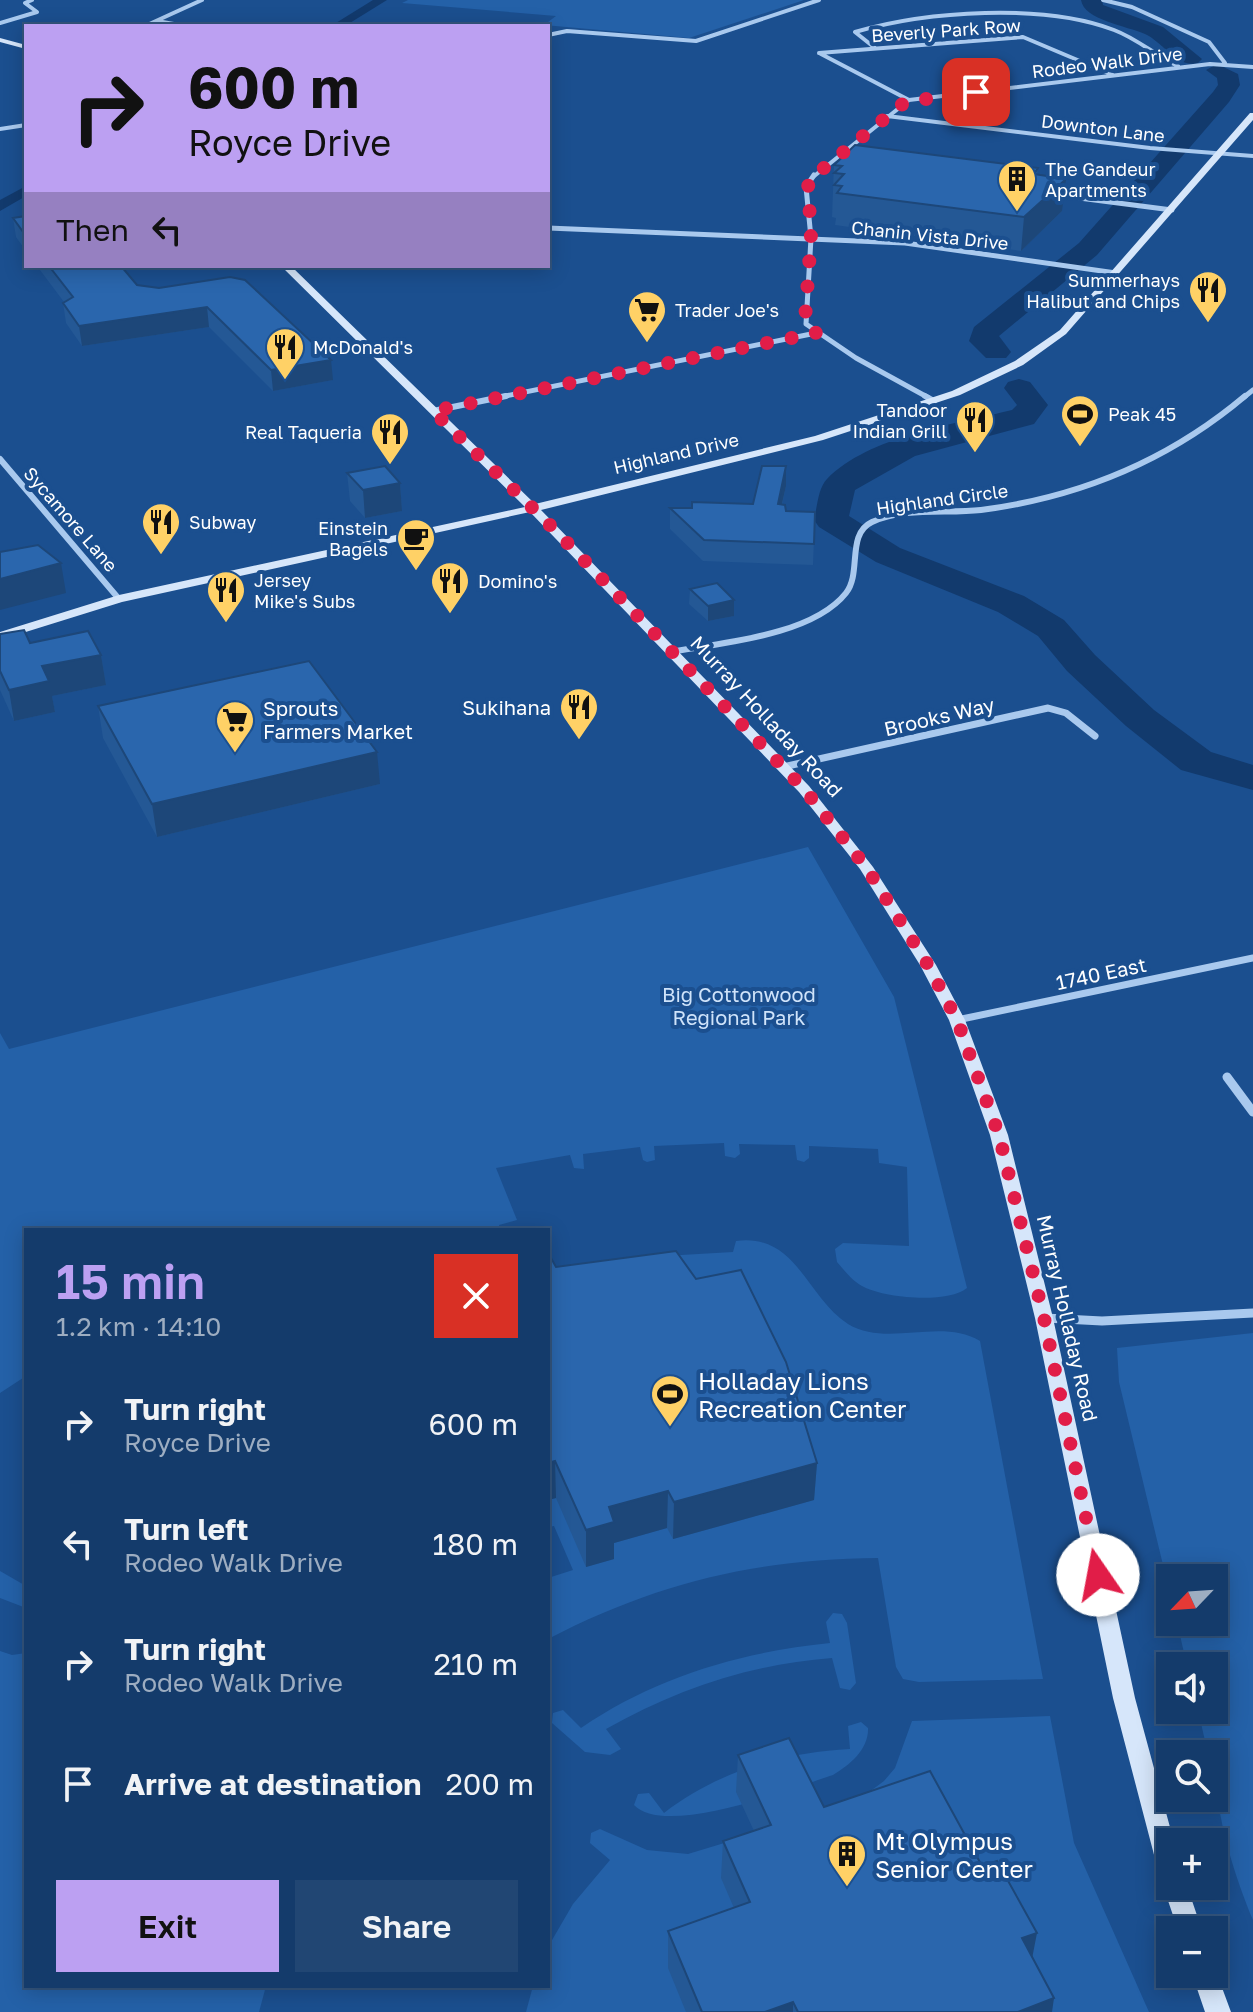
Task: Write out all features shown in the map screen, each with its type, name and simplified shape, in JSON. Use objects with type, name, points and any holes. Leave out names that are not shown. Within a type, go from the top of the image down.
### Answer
[{"type":"main road","points":[[0,40],[24,46]]},
{"type":"main road","name":"Highland Drive","points":[[0,636],[119,599],[532,508],[819,438],[934,401],[990,378],[1037,352],[1063,332],[1253,115]]},
{"type":"main road","name":"Murray Holladay Road","points":[[288,268],[532,508],[783,767],[828,818],[896,911],[957,1020],[999,1135],[1044,1318],[1124,1698],[1159,1828]]},
{"type":"main road","points":[[1210,1988],[1218,2012]]},
{"type":"street","points":[[0,23],[37,12],[25,3],[32,0]]},
{"type":"street","points":[[149,24],[202,0]]},
{"type":"street","points":[[550,35],[567,31],[696,41],[819,0]]},
{"type":"street","points":[[1103,0],[1132,7],[1209,42],[1225,63]]},
{"type":"street","points":[[875,48],[855,32],[897,22],[970,16],[1078,19],[1127,35],[1153,55],[1181,67]]},
{"type":"street","points":[[156,21],[173,24]]},
{"type":"street","name":"Beverly Park Row","points":[[909,100],[819,53],[1023,37],[1114,75]]},
{"type":"street","name":"Rodeo Walk Drive","points":[[816,333],[805,320],[811,238],[806,187],[815,174],[909,100],[1181,67],[1225,63],[1253,67]]},
{"type":"street","name":"Downton Lane","points":[[887,116],[1253,158]]},
{"type":"street","points":[[0,129],[24,125]]},
{"type":"street","points":[[830,165],[845,167]]},
{"type":"street","points":[[1049,194],[1172,210]]},
{"type":"street","name":"Chanin Vista Drive","points":[[550,228],[905,243],[1116,273]]},
{"type":"street","points":[[433,411],[816,333],[934,401]]},
{"type":"street","name":"Highland Circle","points":[[670,652],[775,630],[820,613],[847,591],[855,577],[857,546],[861,531],[869,523],[896,516],[977,510],[1104,482],[1193,431],[1253,390]]},
{"type":"street","name":"Sycamore Lane","points":[[0,459],[119,599]]},
{"type":"street","name":"Brooks Way","points":[[783,767],[1048,708],[1066,713],[1095,736]]},
{"type":"street","name":"1740 East","points":[[957,1020],[1253,958]]},
{"type":"street","points":[[1227,1077],[1253,1112]]},
{"type":"street","points":[[1044,1318],[1102,1321],[1253,1313]]},
{"type":"green space","points":[[408,0],[804,0],[689,38],[545,24],[556,16],[402,3]]},
{"type":"green space","name":"Big Cottonwood Regional Park","points":[[808,847],[894,997],[967,1288],[958,1293],[931,1298],[887,1294],[860,1285],[837,1262],[835,1249],[843,1243],[909,1246],[907,1167],[879,1163],[878,1149],[809,1146],[809,1158],[804,1162],[797,1160],[795,1145],[739,1144],[740,1154],[735,1158],[725,1156],[724,1143],[654,1146],[655,1160],[647,1162],[643,1160],[640,1147],[583,1154],[584,1169],[574,1168],[570,1155],[496,1168],[517,1220],[499,1225],[500,1228],[24,1228],[24,1377],[0,1393],[0,1033],[9,1049]]},
{"type":"green space","points":[[736,1241],[757,1241],[773,1247],[799,1269],[834,1312],[848,1324],[864,1331],[897,1334],[948,1332],[964,1334],[980,1341],[1043,1679],[919,1682],[903,1679],[896,1667],[878,1558],[790,1563],[708,1578],[628,1603],[550,1638],[550,1577],[573,1570],[554,1526],[550,1527],[550,1272],[664,1256],[733,1252]]},
{"type":"green space","points":[[1253,1333],[1253,1920],[1238,1881],[1228,1845],[1228,1828],[1224,1828],[1220,1812],[1228,1812],[1228,1740],[1205,1740],[1201,1724],[1228,1724],[1228,1652],[1184,1652],[1180,1636],[1228,1636],[1228,1564],[1163,1564],[1119,1382],[1117,1348]]},
{"type":"green space","points":[[0,1571],[24,1585],[24,1607],[0,1598]]},
{"type":"green space","points":[[833,1613],[842,1614],[847,1623],[856,1683],[850,1690],[840,1688],[832,1658],[744,1673],[687,1691],[606,1729],[621,1749],[610,1755],[585,1752],[552,1723],[553,1713],[563,1710],[581,1728],[639,1694],[700,1670],[764,1653],[830,1643],[826,1622]]},
{"type":"green space","points":[[0,1651],[12,1655],[24,1653],[24,1988],[265,1988],[259,2012],[0,2012]]},
{"type":"green space","points":[[1050,1716],[1074,1843],[1149,2012],[526,2012],[532,1988],[550,1988],[550,1944],[573,1904],[610,1860],[590,1843],[591,1833],[600,1829],[647,1850],[688,1854],[853,1804],[884,1781],[895,1768],[912,1721]]},
{"type":"green space","points":[[861,1722],[868,1728],[862,1749],[833,1775],[761,1799],[700,1813],[673,1816],[650,1814],[634,1805],[638,1794],[649,1793],[664,1813],[706,1786],[752,1767],[801,1754],[850,1749],[848,1726]]},
{"type":"building","points":[[855,145],[1038,168],[1034,174],[1066,179],[1024,217],[837,193],[842,186],[834,185],[844,174],[834,173],[842,166],[834,165]]},
{"type":"building","points":[[24,216],[24,233],[13,218]]},
{"type":"building","points":[[51,268],[123,268],[137,285],[159,288],[230,277],[245,280],[331,360],[271,370],[207,307],[79,326],[63,303],[73,297]]},
{"type":"building","points":[[385,466],[400,483],[363,490],[347,473]]},
{"type":"building","points":[[762,466],[786,466],[778,504],[785,505],[786,511],[815,512],[814,544],[704,540],[670,508],[692,508],[692,502],[753,504]]},
{"type":"building","points":[[38,545],[61,563],[0,579],[0,552]]},
{"type":"building","points":[[717,583],[734,600],[708,606],[690,589]]},
{"type":"building","points":[[24,630],[30,643],[88,631],[101,655],[42,666],[49,681],[9,690],[0,671],[0,634]]},
{"type":"building","name":"Sprouts Farmers Market","points":[[309,661],[377,752],[152,804],[98,706]]},
{"type":"building","name":"Holladay Lions Recreation Center","points":[[676,1251],[696,1279],[741,1270],[786,1362],[817,1463],[674,1502],[668,1491],[609,1507],[614,1522],[586,1530],[555,1461],[550,1462],[550,1258],[556,1267]]},
{"type":"building","name":"Mt Olympus Senior Center","points":[[789,1738],[824,1807],[930,1771],[982,1866],[997,1861],[1037,1933],[1022,1938],[1054,1998],[1018,2012],[798,2012],[793,2002],[765,2012],[702,2012],[668,1931],[750,1902],[723,1841],[771,1825],[738,1755]]},
{"type":"waterway","points":[[340,24],[381,0]]},
{"type":"waterway","points":[[1092,0],[1089,2],[1096,9],[1156,31],[1191,59]]},
{"type":"waterway","points":[[996,352],[984,341],[984,333],[1088,249],[1221,97],[1229,85],[1227,74],[1217,70]]},
{"type":"waterway","points":[[0,207],[24,191]]},
{"type":"waterway","points":[[1019,388],[1033,405],[1023,417],[927,441],[881,459],[839,486],[831,520],[888,555],[1011,604],[1051,628],[1081,663],[1140,718],[1196,761],[1253,778]]},
{"type":"place","name":"The Gandeur Apartments","points":[[1017,213]]},
{"type":"place","name":"Summerhays Halibut and Chips","points":[[1208,324]]},
{"type":"place","name":"Trader Joe's","points":[[647,344]]},
{"type":"place","name":"McDonald's","points":[[285,381]]},
{"type":"place","name":"Peak 45","points":[[1080,448]]},
{"type":"place","name":"Tandoor Indian Grill","points":[[975,454]]},
{"type":"place","name":"Real Taqueria","points":[[390,466]]},
{"type":"place","name":"Subway","points":[[161,556]]},
{"type":"place","name":"Einstein Bagels","points":[[416,572]]},
{"type":"place","name":"Domino's","points":[[450,615]]},
{"type":"place","name":"Jersey Mike's Subs","points":[[226,624]]},
{"type":"place","name":"Sukihana","points":[[579,741]]},
{"type":"place","name":"Sprouts Farmers Market","points":[[235,754]]},
{"type":"place","name":"Holladay Lions Recreation Center","points":[[670,1428]]},
{"type":"place","name":"Mt Olympus Senior Center","points":[[847,1888]]},
{"type":"route","points":[[976,92],[905,102],[808,181],[811,238],[805,320],[816,333],[433,411],[553,528],[804,789],[866,867],[928,965],[957,1020],[999,1135],[1044,1318],[1098,1575]]}]
